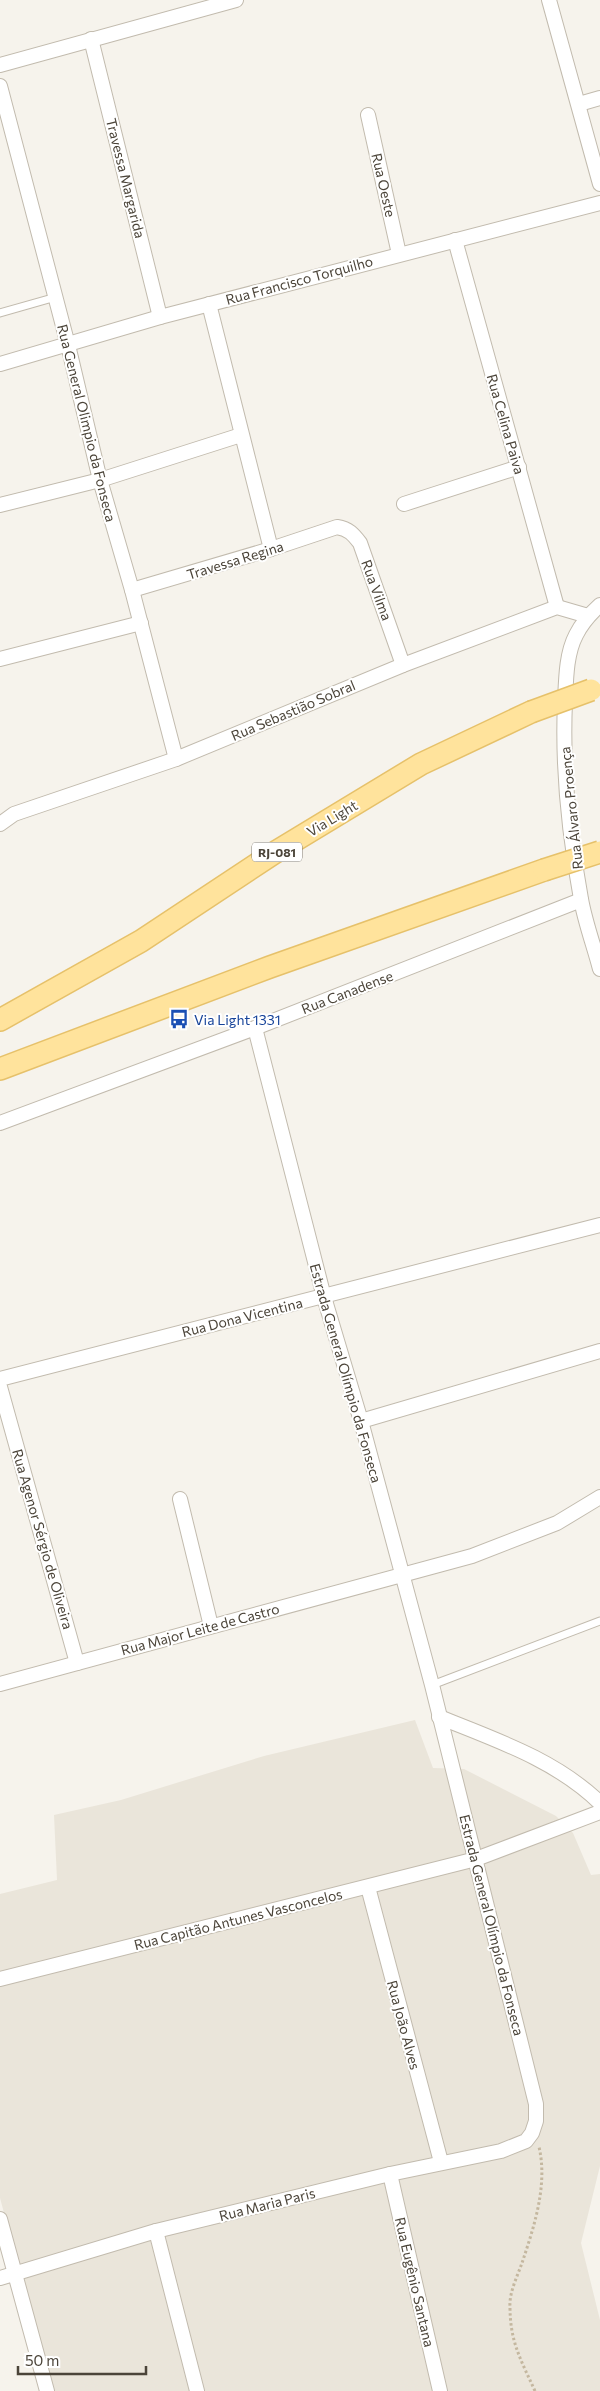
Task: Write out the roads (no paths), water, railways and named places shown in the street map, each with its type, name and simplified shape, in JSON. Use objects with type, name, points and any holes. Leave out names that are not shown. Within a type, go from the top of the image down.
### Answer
[{"type":"main road","name":"Via Light","points":[[0,1020],[142,942],[274,854],[421,764],[530,712],[596,688]]},
{"type":"main road","points":[[0,1069],[270,967],[600,852]]},
{"type":"street","points":[[0,64],[236,0]]},
{"type":"street","points":[[549,0],[600,184]]},
{"type":"street","name":"Travessa Margarida","points":[[91,39],[160,317]]},
{"type":"street","name":"Rua General Olimpio da Fonseca","points":[[0,86],[56,297],[100,480],[141,623],[176,759]]},
{"type":"street","points":[[579,104],[600,98]]},
{"type":"street","name":"Rua Oeste","points":[[368,115],[399,254]]},
{"type":"street","name":"Rua Francisco Torquilho","points":[[0,364],[208,304],[600,203]]},
{"type":"street","name":"Rua Celina Paiva","points":[[455,240],[557,607]]},
{"type":"street","points":[[208,304],[271,549]]},
{"type":"street","points":[[0,505],[100,480],[241,436]]},
{"type":"street","points":[[404,504],[518,467]]},
{"type":"street","name":"Travessa Regina","points":[[132,590],[271,549],[337,527]]},
{"type":"street","name":"Rua Vilma","points":[[337,527],[351,532],[360,543],[403,665]]},
{"type":"street","name":"Rua Álvaro Proença","points":[[600,605],[588,616],[576,635],[570,652],[563,734],[569,814],[581,900],[600,969]]},
{"type":"street","points":[[557,607],[588,616]]},
{"type":"street","name":"Rua Sebastião Sobral","points":[[0,824],[14,814],[176,759],[403,665],[557,607]]},
{"type":"street","points":[[0,660],[141,623]]},
{"type":"street","name":"Rua Canadense","points":[[0,1124],[255,1028],[581,900]]},
{"type":"street","name":"Estrada General Olímpio da Fonseca","points":[[255,1028],[324,1297],[361,1421],[432,1684],[476,1859],[536,2104],[536,2121],[532,2133]]},
{"type":"street","name":"Rua Dona Vicentina","points":[[0,1379],[600,1225]]},
{"type":"street","points":[[361,1421],[600,1351]]},
{"type":"street","name":"Rua Agenor Sérgio de Oliveira","points":[[0,1387],[77,1663]]},
{"type":"street","name":"Rua Major Leite de Castro","points":[[0,1684],[472,1556],[557,1523],[600,1497]]},
{"type":"street","points":[[180,1499],[211,1626]]},
{"type":"street","points":[[440,1717],[505,1744],[561,1771],[600,1803]]},
{"type":"street","name":"Rua Capitão Antunes Vasconcelos","points":[[0,1979],[476,1859],[600,1812]]},
{"type":"street","name":"Rua João Alves","points":[[368,1887],[440,2162]]},
{"type":"street","name":"Rua Maria Paris","points":[[0,2278],[156,2231],[440,2162],[501,2151],[526,2141],[532,2133]]},
{"type":"street","name":"Rua Eugênio Santana","points":[[390,2174],[440,2391]]},
{"type":"street","points":[[0,2219],[47,2391]]},
{"type":"street","points":[[156,2231],[198,2391]]},
{"type":"lane","points":[[0,313],[56,297]]},
{"type":"lane","points":[[432,1684],[600,1621]]},
{"type":"place","name":"Via Light 1331","points":[[179,1019]]}]
